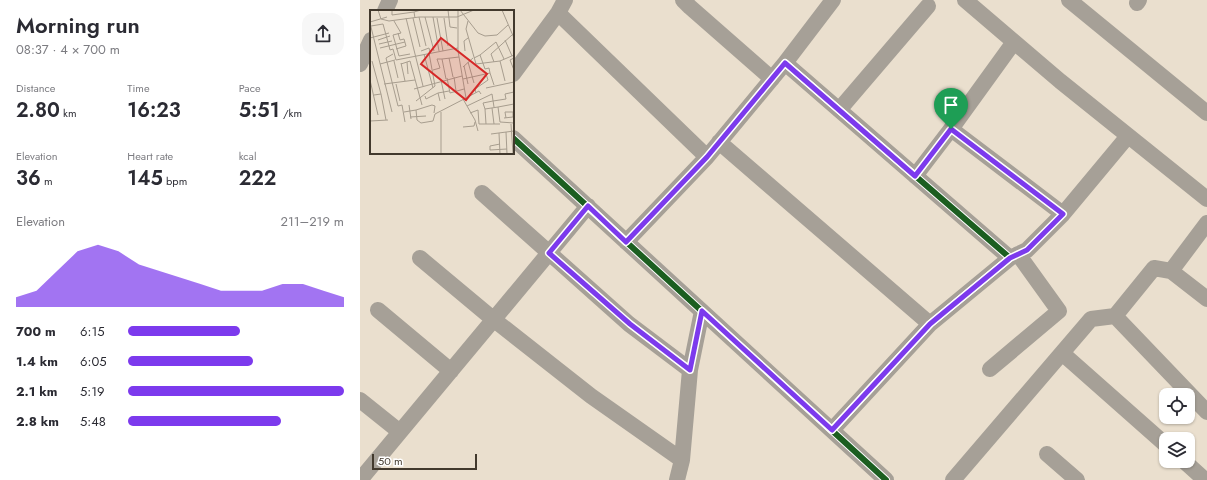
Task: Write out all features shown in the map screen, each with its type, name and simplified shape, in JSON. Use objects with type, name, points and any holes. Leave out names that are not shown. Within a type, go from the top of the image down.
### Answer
[{"type":"street","points":[[385,10],[390,0]]},
{"type":"street","points":[[683,0],[772,79]]},
{"type":"street","points":[[965,0],[1060,81],[1207,199]]},
{"type":"street","points":[[1069,0],[1207,113]]},
{"type":"street","points":[[626,242],[707,157],[785,63],[830,1]]},
{"type":"street","points":[[839,110],[928,6]]},
{"type":"street","points":[[514,73],[562,7],[707,157]]},
{"type":"street","points":[[360,64],[370,42]]},
{"type":"street","points":[[915,176],[1014,42]]},
{"type":"street","points":[[785,63],[915,176],[1014,256],[1059,311],[990,369]]},
{"type":"street","points":[[951,129],[1063,214]]},
{"type":"street","points":[[832,430],[930,324],[1014,256],[1027,250],[1063,214],[1128,136]]},
{"type":"street","points":[[514,139],[886,480]]},
{"type":"street","points":[[719,142],[930,324]]},
{"type":"street","points":[[482,194],[630,324],[690,370]]},
{"type":"street","points":[[363,470],[400,432],[588,206]]},
{"type":"street","points":[[1172,271],[1207,224]]},
{"type":"street","points":[[420,258],[493,319],[591,396],[682,460]]},
{"type":"street","points":[[953,480],[1091,319],[1115,316],[1154,268],[1172,271],[1207,299]]},
{"type":"street","points":[[378,310],[451,371]]},
{"type":"street","points":[[677,480],[682,460],[690,370],[702,311]]},
{"type":"street","points":[[1115,316],[1207,412]]},
{"type":"street","points":[[1062,353],[1159,440]]},
{"type":"street","points":[[360,400],[400,432]]},
{"type":"street","points":[[1047,454],[1077,480]]},
{"type":"street","points":[[1192,468],[1205,480]]},
{"type":"cycle path","points":[[785,63],[1010,258],[930,324],[832,430]]},
{"type":"cycle path","points":[[514,139],[886,480]]},
{"type":"route","points":[[785,63],[915,176],[951,129],[1063,214],[1027,250],[1010,258],[930,324],[832,430],[702,311],[690,370],[630,324],[549,253],[588,206],[626,242],[707,157],[785,63]]}]
